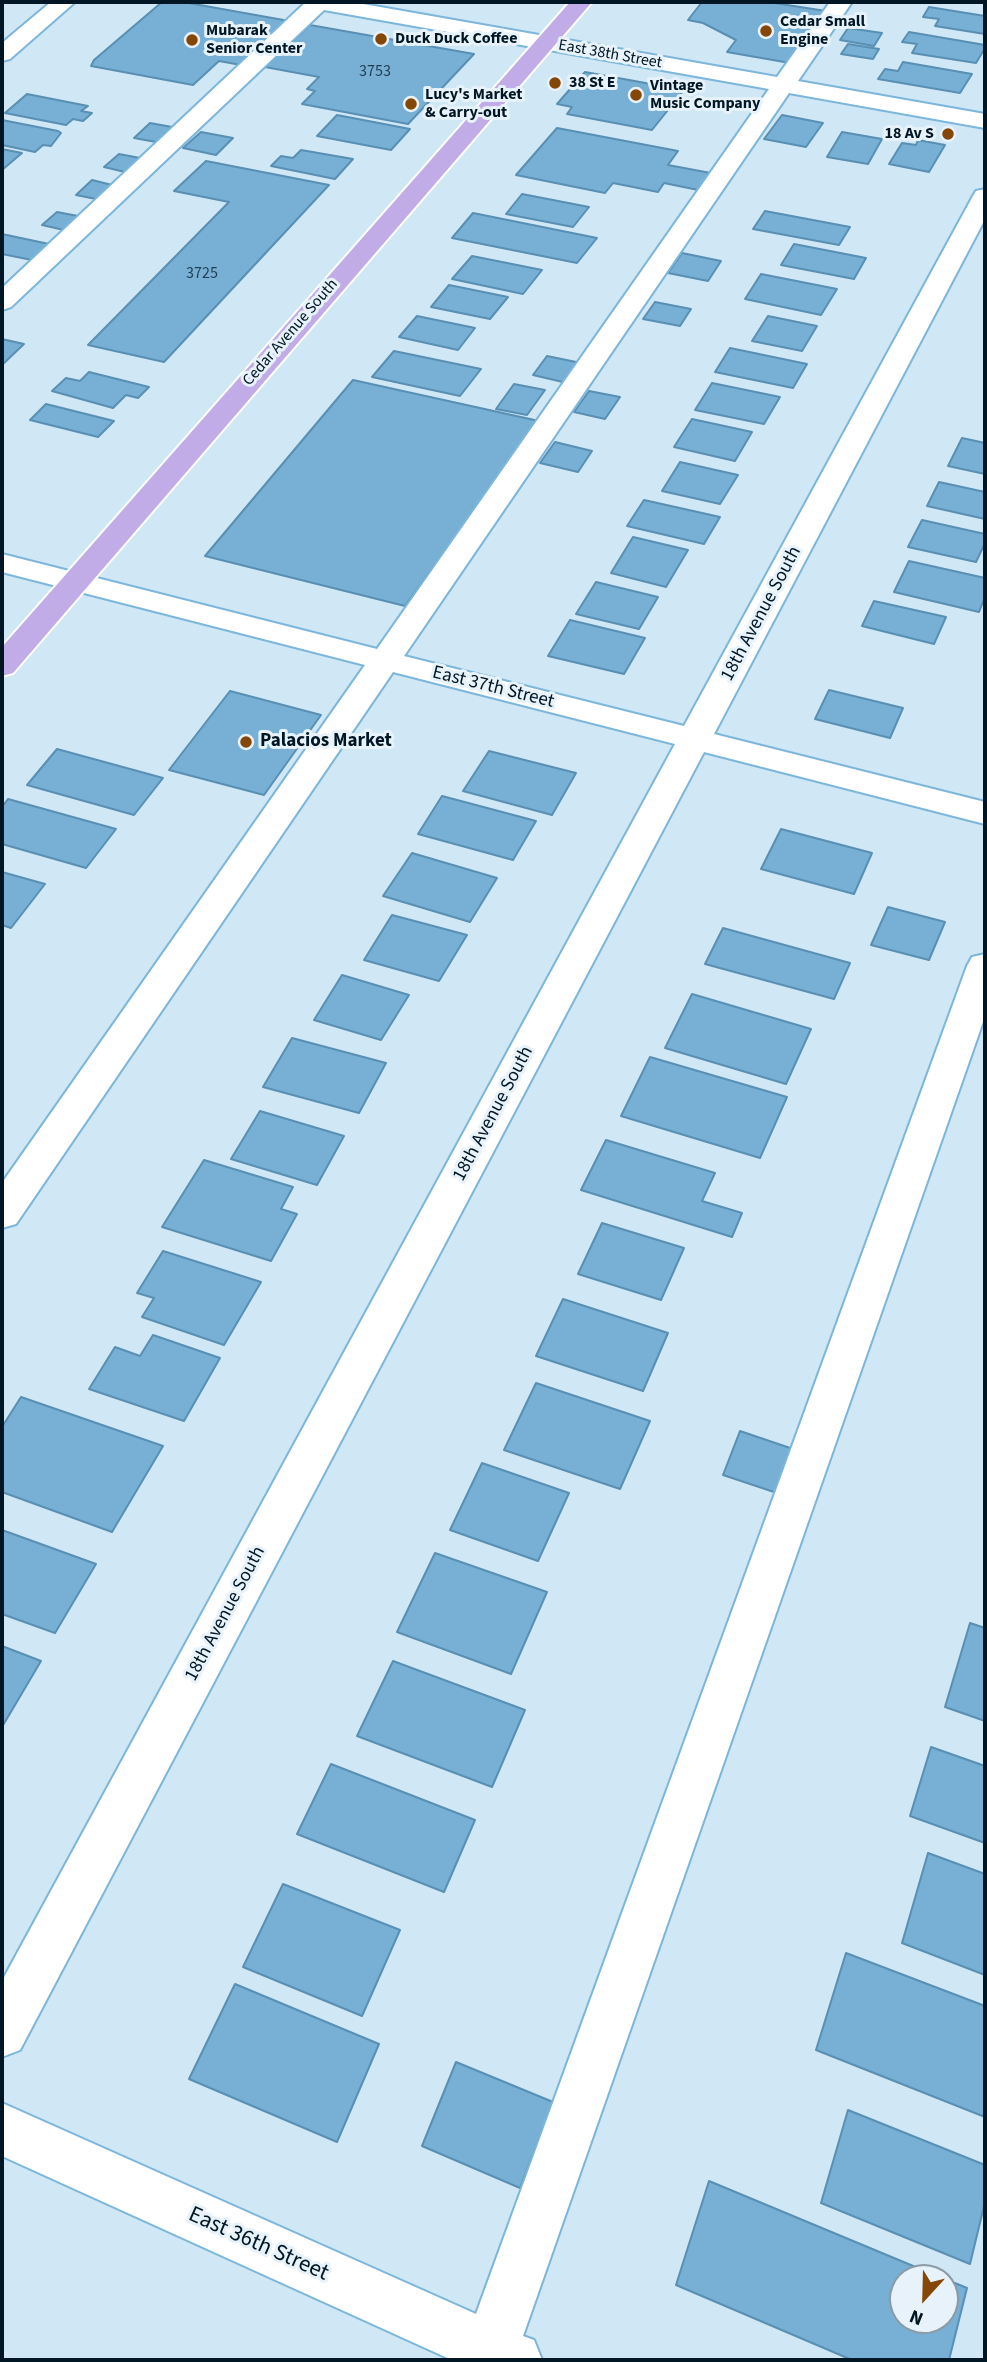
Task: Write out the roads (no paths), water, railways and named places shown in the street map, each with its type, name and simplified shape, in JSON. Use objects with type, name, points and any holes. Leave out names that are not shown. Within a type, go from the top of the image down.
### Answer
[{"type":"main road","name":"Cedar Avenue South","points":[[2,666],[581,2]]},
{"type":"street","points":[[2,54],[12,36],[64,2]]},
{"type":"street","points":[[2,302],[319,2]]},
{"type":"street","name":"East 38th Street","points":[[319,2],[985,121]]},
{"type":"street","points":[[2,1213],[841,2]]},
{"type":"street","name":"18th Avenue South","points":[[2,2032],[985,196]]},
{"type":"street","name":"East 37th Street","points":[[2,563],[985,813]]},
{"type":"street","points":[[497,2357],[985,966]]},
{"type":"street","name":"East 36th Street","points":[[2,2129],[497,2357]]},
{"type":"place","name":"Cedar Small Engine","points":[[766,31]]},
{"type":"place","name":"Duck Duck Coffee","points":[[381,39]]},
{"type":"place","name":"Mubarak Senior Center","points":[[192,40]]},
{"type":"place","name":"38 St E","points":[[555,83]]},
{"type":"place","name":"Vintage Music Company","points":[[636,95]]},
{"type":"place","name":"Lucy's Market & Carry-out","points":[[411,104]]},
{"type":"place","name":"18 Av S","points":[[948,134]]},
{"type":"place","name":"Palacios Market","points":[[246,742]]}]
